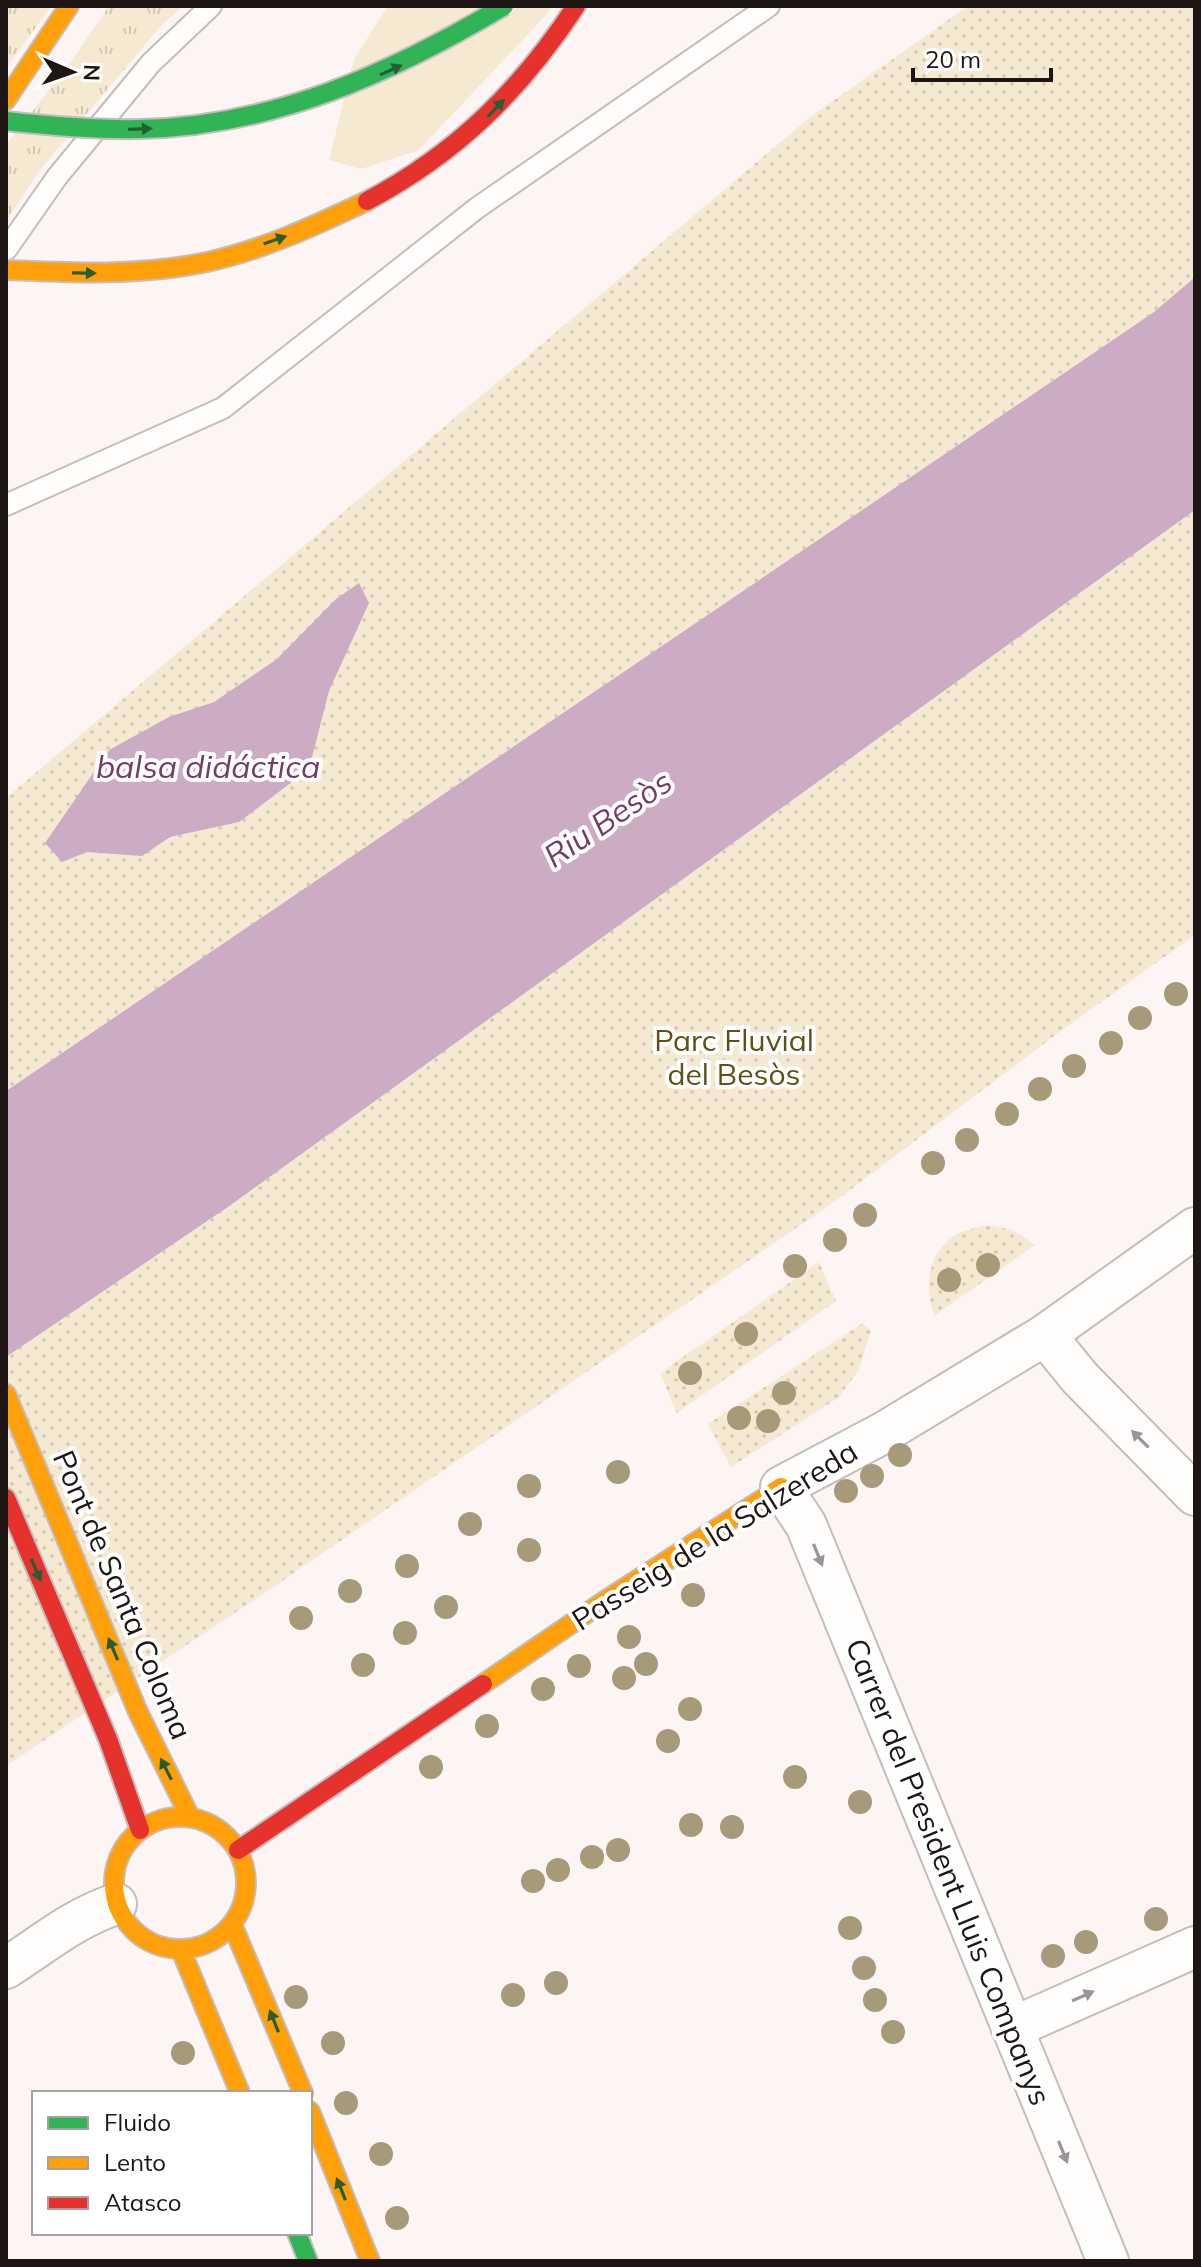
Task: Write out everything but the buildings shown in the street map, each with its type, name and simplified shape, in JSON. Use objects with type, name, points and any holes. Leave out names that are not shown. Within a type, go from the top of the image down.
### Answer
[{"type":"main road","points":[[6,100],[69,6]]},
{"type":"main road","points":[[6,121],[84,129],[138,130],[188,126],[253,115],[354,86],[452,40],[504,6]]},
{"type":"main road","points":[[6,270],[104,273],[201,263],[316,226],[362,205],[453,148],[515,88],[576,6]]},
{"type":"main road","name":"Pont de Santa Coloma","points":[[6,1394],[143,1721],[190,1817]]},
{"type":"main road","name":"Passeig de la Salzereda","points":[[238,1850],[606,1600],[781,1487]]},
{"type":"main road","points":[[6,1498],[108,1739],[140,1830]]},
{"type":"main road","points":[[190,1817],[205,1821],[218,1829],[238,1850],[246,1874],[246,1891],[240,1913],[210,1943],[169,1950],[141,1938],[127,1924],[116,1904],[113,1883],[117,1861],[125,1846],[140,1830],[158,1820],[190,1817]]},
{"type":"main road","points":[[232,1924],[302,2091]]},
{"type":"main road","points":[[181,1950],[239,2091]]},
{"type":"main road","points":[[312,2116],[370,2261]]},
{"type":"main road","points":[[298,2235],[308,2261]]},
{"type":"street","name":"Passeig de la Salzereda","points":[[781,1487],[883,1433],[1045,1335],[1195,1228]]},
{"type":"street","points":[[1045,1335],[1080,1378],[1195,1495]]},
{"type":"street","name":"Carrer del President Lluis Companys","points":[[781,1487],[806,1525],[1108,2261]]},
{"type":"street","points":[[6,1968],[65,1926],[116,1904]]},
{"type":"street","points":[[1012,2028],[1195,1947]]},
{"type":"lane","points":[[6,250],[57,177],[151,63],[211,6]]},
{"type":"lane","points":[[6,505],[223,408],[477,208],[769,6]]},
{"type":"green space","points":[[6,6],[51,6],[6,69]]},
{"type":"green space","points":[[109,6],[183,6],[160,27],[40,170],[6,221],[6,145],[70,63]]},
{"type":"green space","points":[[388,6],[552,6],[419,150],[361,169],[329,160],[354,59]]},
{"type":"green space","points":[[968,6],[1195,6],[1195,277],[1154,312],[6,1091],[6,798],[809,118]]},
{"type":"green space","name":"Parc Fluvial del Besòs","points":[[1195,510],[1195,935],[1058,1033],[837,1200],[269,1590],[6,1766],[6,1357],[228,1207]]},
{"type":"green space","points":[[987,1225],[1013,1230],[1035,1245],[934,1316],[929,1280],[935,1258],[950,1239],[961,1232]]},
{"type":"green space","points":[[819,1262],[836,1301],[677,1413],[660,1373]]},
{"type":"green space","points":[[863,1323],[871,1330],[859,1370],[838,1398],[731,1467],[708,1424]]},
{"type":"water","name":"Riu Besòs","points":[[1195,277],[1195,510],[228,1207],[6,1357],[6,1091],[1154,312]]},
{"type":"water","name":"balsa didáctica","points":[[359,583],[369,603],[329,691],[309,769],[239,822],[170,837],[142,856],[87,852],[62,862],[45,843],[109,750],[169,717],[214,702],[277,659],[336,599]]},
{"type":"traffic: fast","points":[[6,121],[140,129],[189,126],[237,118],[284,107],[374,74],[504,6]]},
{"type":"traffic: fast","points":[[298,2235],[308,2261]]},
{"type":"traffic: slow","points":[[6,100],[69,6]]},
{"type":"traffic: slow","points":[[6,270],[132,271],[207,262],[269,244],[367,201]]},
{"type":"traffic: slow","points":[[6,1394],[138,1712],[190,1817]]},
{"type":"traffic: slow","points":[[483,1684],[781,1487]]},
{"type":"traffic: slow","points":[[180,1817],[205,1822],[227,1836],[241,1858],[246,1883],[241,1908],[227,1930],[205,1944],[180,1949],[155,1944],[133,1930],[119,1908],[114,1883],[119,1858],[133,1836],[155,1822],[180,1817]]},
{"type":"traffic: slow","points":[[232,1924],[302,2091]]},
{"type":"traffic: slow","points":[[181,1950],[239,2091]]},
{"type":"traffic: slow","points":[[312,2116],[370,2261]]},
{"type":"traffic: jam","points":[[367,201],[430,162],[484,117],[532,66],[576,6]]},
{"type":"traffic: jam","points":[[6,1498],[108,1739],[140,1830]]},
{"type":"traffic: jam","points":[[238,1850],[483,1684]]}]
